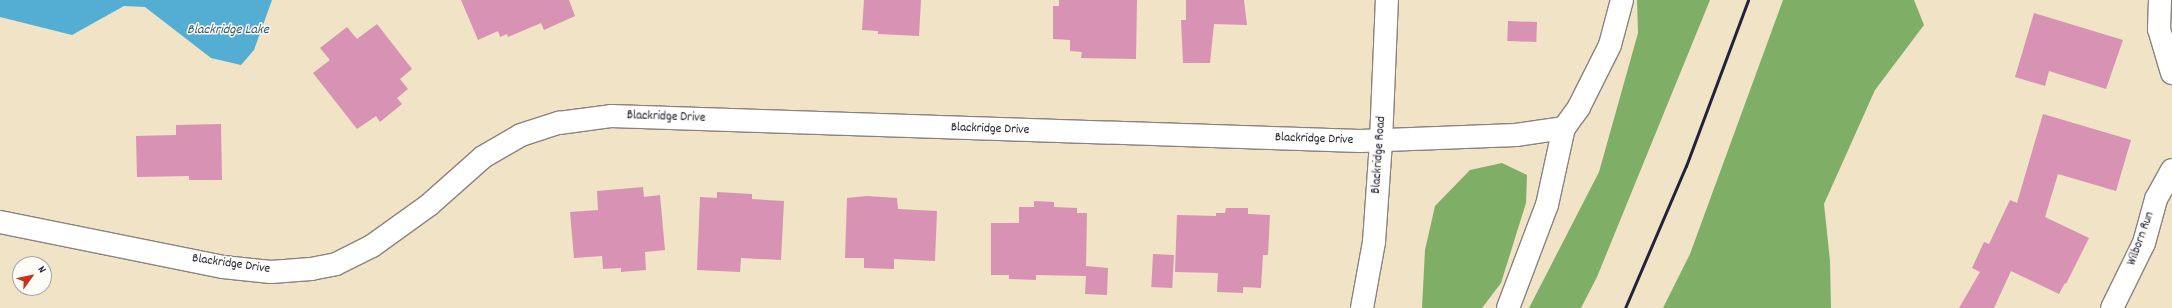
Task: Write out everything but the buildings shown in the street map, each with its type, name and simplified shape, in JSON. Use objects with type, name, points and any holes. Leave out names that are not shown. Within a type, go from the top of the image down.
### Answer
[{"type":"street","name":"Blackridge Road","points":[[1362,308],[1374,242],[1381,141],[1387,0]]},
{"type":"street","points":[[1508,308],[1547,205],[1564,127],[1579,107],[1610,45],[1622,0]]},
{"type":"street","points":[[2160,0],[2159,29],[2172,73]]},
{"type":"street","name":"Blackridge Drive","points":[[0,222],[223,266],[271,272],[311,269],[336,264],[372,246],[429,205],[483,157],[521,135],[558,123],[611,116],[1079,133],[1381,141],[1516,135],[1564,127]]},
{"type":"street","name":"Wilborn Run","points":[[2112,308],[2144,243],[2156,199],[2172,170]]},
{"type":"green space","points":[[1637,0],[1710,0],[1597,277],[1581,308],[1529,308],[1599,172],[1638,33]]},
{"type":"green space","points":[[1783,0],[1914,0],[1924,25],[1875,90],[1824,204],[1830,261],[1831,308],[1663,308],[1690,254]]},
{"type":"green space","points":[[1502,163],[1527,175],[1526,203],[1501,283],[1482,308],[1422,308],[1425,250],[1435,206],[1470,170]]},
{"type":"water","name":"Blackridge Lake","points":[[0,0],[272,0],[254,50],[241,65],[211,58],[145,7],[124,6],[72,35],[0,17]]},
{"type":"railway","points":[[1625,308],[1686,166],[1748,0]]}]
